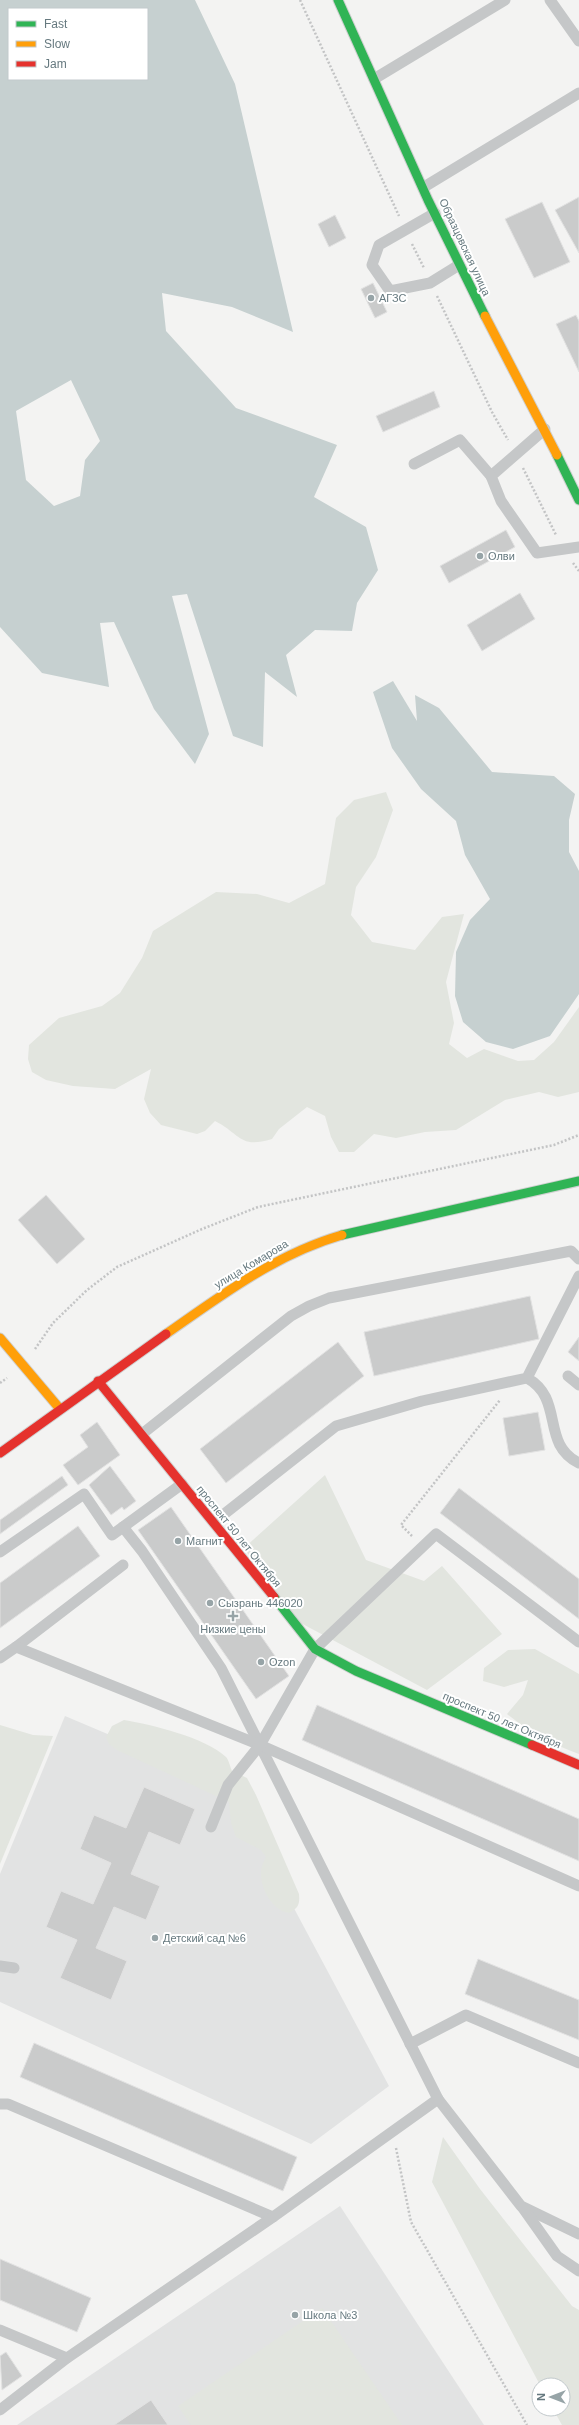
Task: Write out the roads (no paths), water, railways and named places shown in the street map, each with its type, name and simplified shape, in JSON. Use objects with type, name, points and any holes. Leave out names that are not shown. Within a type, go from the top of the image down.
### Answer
[{"type":"main road","name":"Образцовская улица","points":[[338,0],[459,265],[498,343],[545,429],[579,500]]},
{"type":"main road","name":"улица Комарова","points":[[0,1453],[98,1382],[262,1269],[313,1243],[358,1230],[579,1181]]},
{"type":"main road","points":[[0,1338],[60,1409]]},
{"type":"main road","name":"проспект 50 лет Октября","points":[[98,1382],[214,1522],[315,1649],[356,1671],[579,1765]]},
{"type":"lane","points":[[374,80],[505,0]]},
{"type":"lane","points":[[550,0],[579,41]]},
{"type":"lane","points":[[424,187],[579,93]]},
{"type":"lane","points":[[436,213],[379,245],[372,265],[390,290],[430,283],[459,265]]},
{"type":"lane","points":[[491,476],[545,429]]},
{"type":"lane","points":[[414,464],[460,440],[491,476],[500,501],[536,553],[579,547]]},
{"type":"lane","points":[[142,1434],[291,1316],[329,1298],[571,1251],[579,1258]]},
{"type":"lane","points":[[214,1522],[336,1426],[422,1401],[527,1378],[579,1276]]},
{"type":"lane","points":[[568,1376],[579,1385]]},
{"type":"lane","points":[[527,1378],[538,1385],[545,1396],[553,1419],[558,1445],[564,1453],[579,1462]]},
{"type":"lane","points":[[0,1552],[84,1494],[112,1535],[182,1484]]},
{"type":"lane","points":[[123,1527],[142,1551],[221,1668],[438,2099],[521,2206],[557,2256],[579,2270]]},
{"type":"lane","points":[[211,1827],[228,1785],[260,1745],[315,1649],[436,1534],[579,1642]]},
{"type":"lane","points":[[0,1658],[122,1565]]},
{"type":"lane","points":[[16,1647],[260,1745],[579,1886]]},
{"type":"lane","points":[[0,1966],[14,1968]]},
{"type":"lane","points":[[410,2044],[466,2015],[579,2063]]},
{"type":"lane","points":[[0,2410],[67,2358],[273,2217],[438,2099]]},
{"type":"lane","points":[[0,2104],[8,2104],[273,2217]]},
{"type":"lane","points":[[521,2206],[579,2234]]},
{"type":"lane","points":[[0,2330],[67,2358]]},
{"type":"place","name":"АГЗС","points":[[371,298]]},
{"type":"place","name":"Олви","points":[[480,556]]},
{"type":"place","name":"Магнит","points":[[178,1541]]},
{"type":"place","name":"Сызрань 446020","points":[[210,1603]]},
{"type":"place","name":"Низкие цены","points":[[233,1616]]},
{"type":"place","name":"Ozon","points":[[261,1662]]},
{"type":"place","name":"Детский сад №6","points":[[155,1938]]},
{"type":"place","name":"Школа №3","points":[[295,2315]]}]
